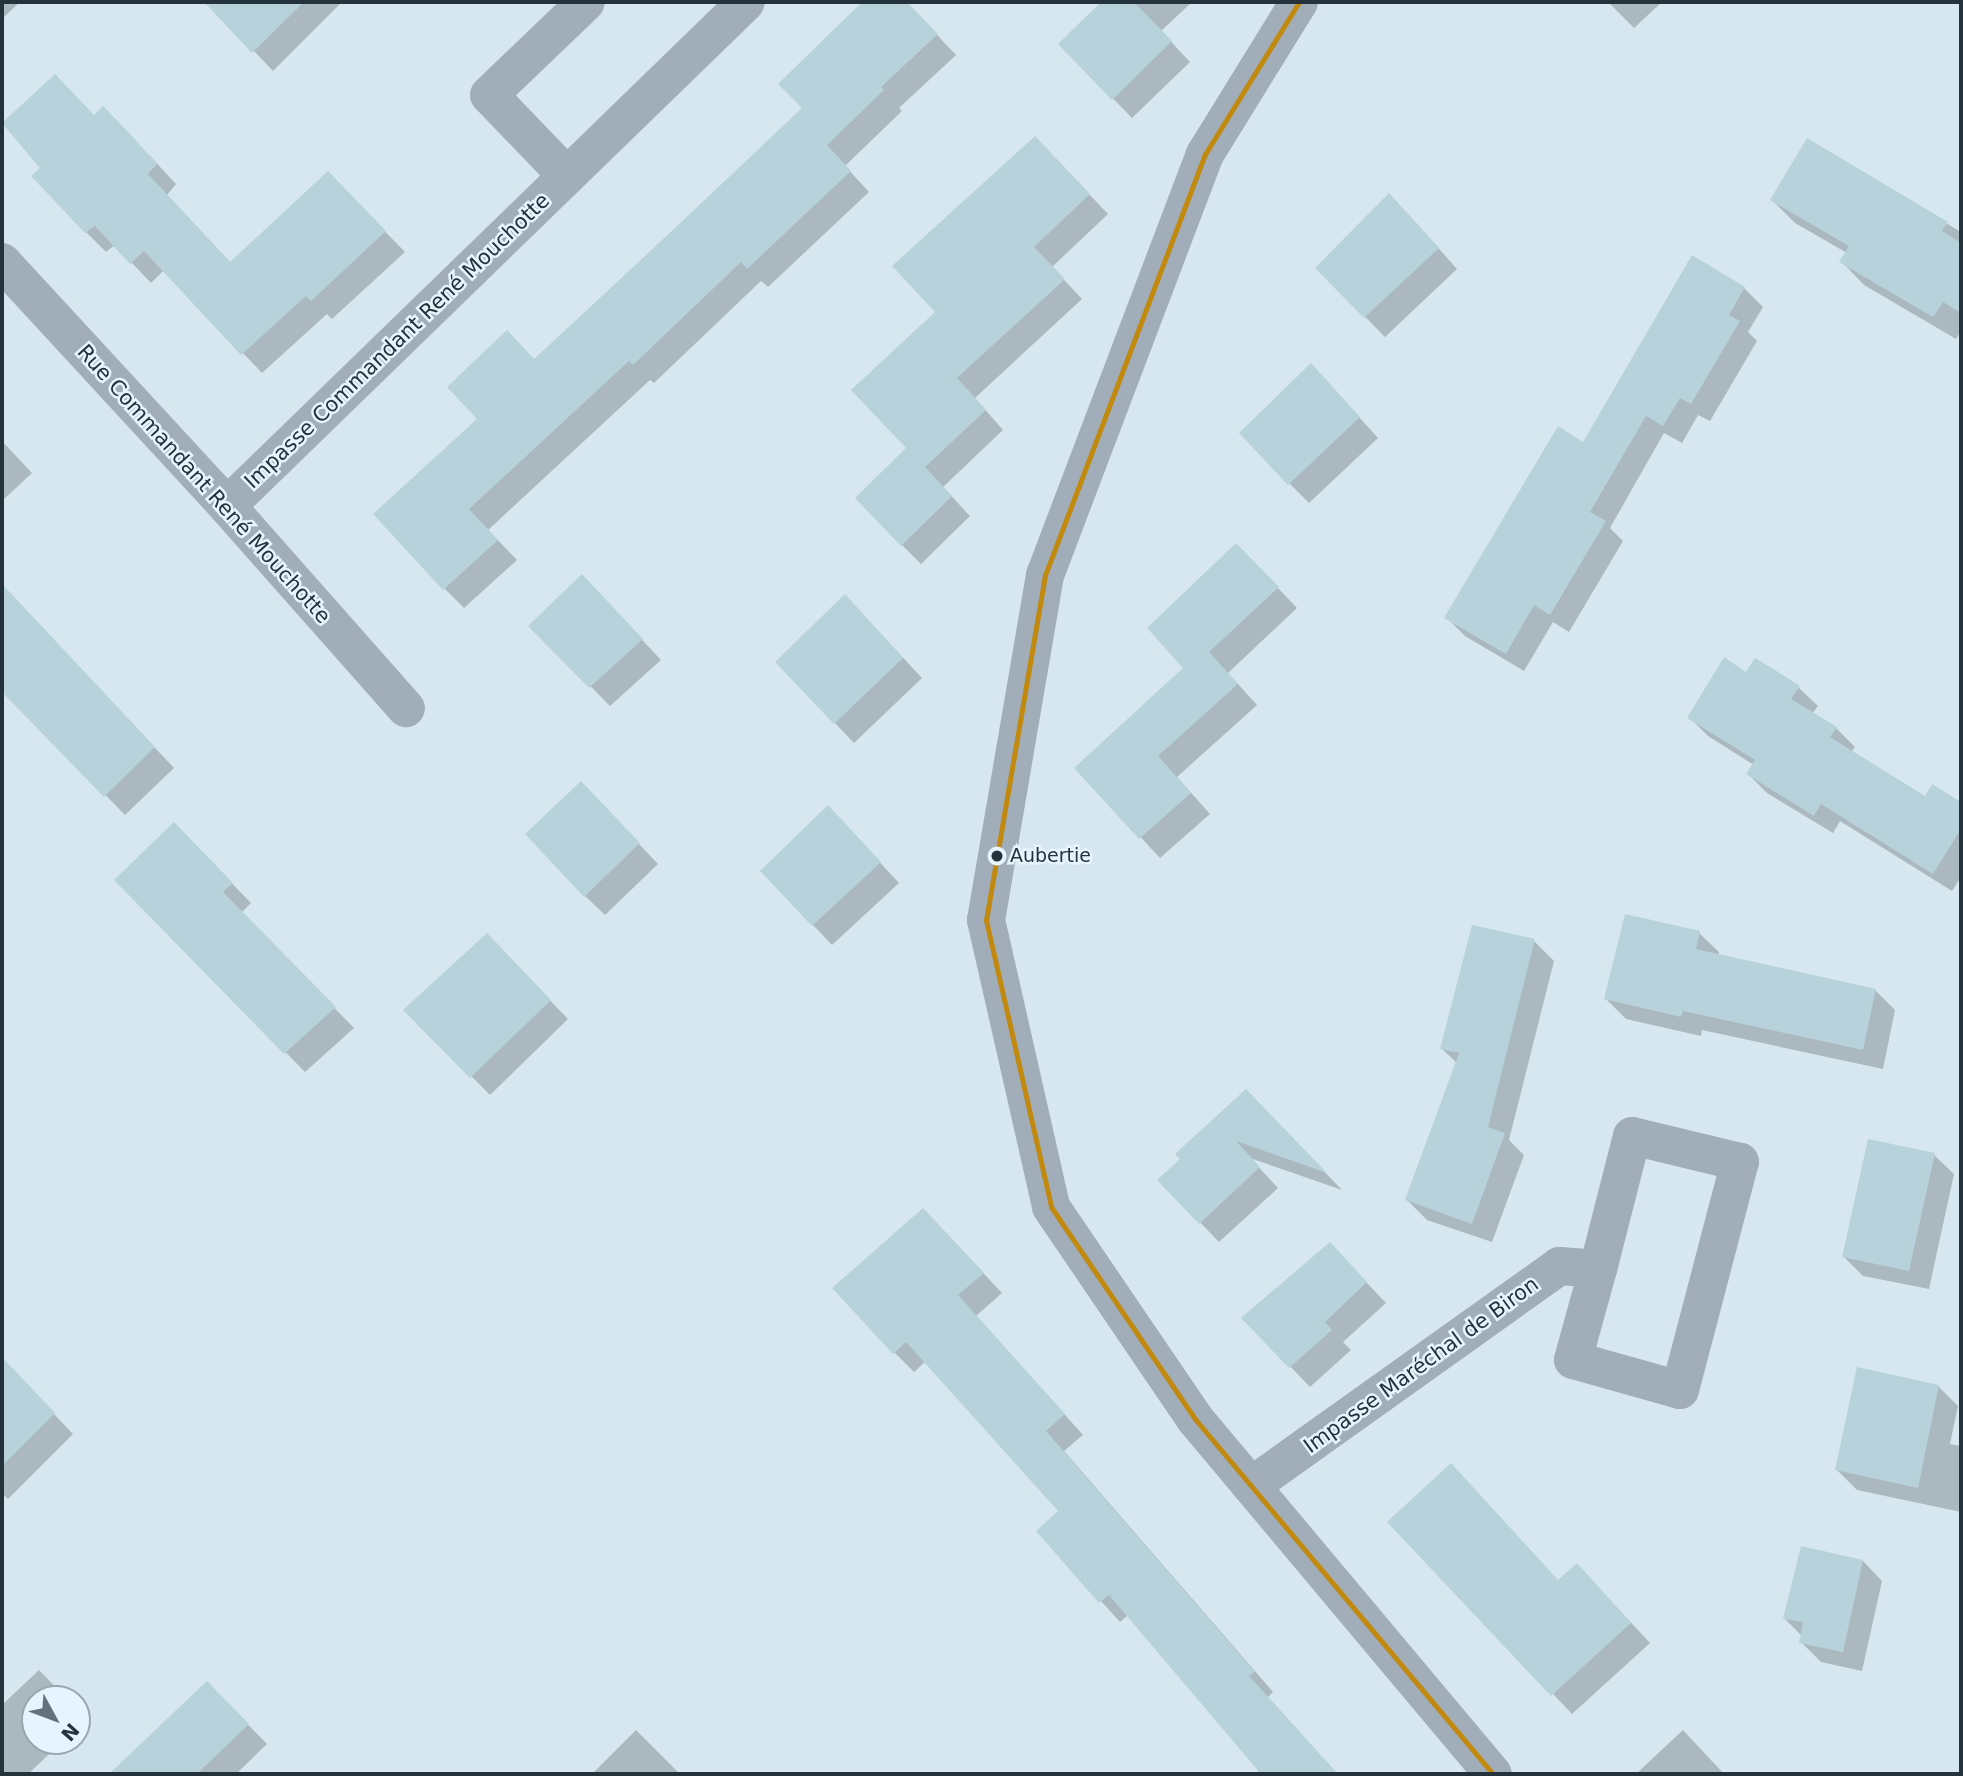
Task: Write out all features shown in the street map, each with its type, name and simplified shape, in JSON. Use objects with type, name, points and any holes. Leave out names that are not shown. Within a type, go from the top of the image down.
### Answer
[{"type":"street","name":"Impasse Commandant René Mouchotte","points":[[567,176],[489,95],[586,2]]},
{"type":"street","name":"Impasse Commandant René Mouchotte","points":[[227,506],[746,2]]},
{"type":"street","points":[[1299,2],[1205,154],[1045,575],[986,920],[1051,1207],[1195,1419],[1493,1774]]},
{"type":"street","name":"Rue Commandant René Mouchotte","points":[[2,262],[227,506],[406,708]]},
{"type":"street","points":[[1632,1136],[1740,1162],[1680,1390],[1573,1360],[1598,1269],[1632,1136]]},
{"type":"street","name":"Impasse Maréchal de Biron","points":[[1251,1486],[1559,1266],[1598,1269]]},
{"type":"building","points":[[204,2],[304,2],[252,53]]},
{"type":"building","points":[[862,2],[907,2],[938,34],[881,87],[884,90],[827,145],[851,171],[747,269],[741,262],[633,365],[629,361],[469,509],[498,540],[443,590],[373,514],[477,419],[447,387],[507,330],[534,359],[640,261],[802,108],[778,84]]},
{"type":"building","points":[[1101,2],[1134,2],[1172,41],[1112,100],[1058,44]]},
{"type":"building","points":[[55,74],[94,115],[103,106],[130,134],[157,164],[148,174],[230,262],[328,171],[386,231],[311,301],[306,296],[241,355],[144,251],[130,264],[95,226],[85,233],[31,176],[40,168],[2,123]]},
{"type":"building","points":[[1035,136],[1090,194],[1034,247],[1065,279],[957,378],[986,410],[925,467],[952,496],[901,546],[855,498],[906,448],[851,390],[935,312],[892,266]]},
{"type":"building","points":[[1807,138],[1948,222],[1942,231],[1961,243],[1961,313],[1943,302],[1933,317],[1839,262],[1849,246],[1770,200]]},
{"type":"building","points":[[1389,193],[1439,248],[1364,318],[1315,268]]},
{"type":"building","points":[[1692,255],[1745,287],[1729,315],[1740,321],[1691,404],[1680,398],[1663,426],[1646,416],[1590,512],[1606,521],[1550,615],[1534,605],[1506,654],[1444,618],[1558,426],[1583,442]]},
{"type":"building","points":[[1311,363],[1360,417],[1288,485],[1239,433]]},
{"type":"building","points":[[1236,543],[1279,587],[1209,652],[1238,684],[1158,756],[1191,793],[1139,839],[1074,768],[1183,668],[1147,628]]},
{"type":"building","points":[[582,574],[643,639],[589,688],[528,626]]},
{"type":"building","points":[[2,584],[155,747],[104,797],[2,692]]},
{"type":"building","points":[[845,594],[903,658],[834,724],[775,662]]},
{"type":"building","points":[[1724,657],[1746,672],[1755,658],[1775,670],[1800,686],[1791,699],[1837,727],[1830,737],[1925,796],[1932,784],[1961,802],[1961,829],[1933,874],[1821,804],[1814,816],[1746,774],[1755,760],[1687,718]]},
{"type":"building","points":[[581,781],[640,843],[584,897],[525,834]]},
{"type":"building","points":[[828,805],[881,862],[812,926],[760,871]]},
{"type":"building","points":[[174,822],[233,883],[223,892],[336,1007],[284,1054],[114,880]]},
{"type":"building","points":[[1625,914],[1700,931],[1696,949],[1876,989],[1863,1050],[1683,1011],[1681,1017],[1604,999]]},
{"type":"building","points":[[1472,925],[1535,939],[1488,1127],[1505,1133],[1472,1224],[1405,1200],[1459,1053],[1440,1049]]},
{"type":"building","points":[[487,933],[551,1000],[470,1078],[403,1010]]},
{"type":"building","points":[[1246,1089],[1327,1173],[1236,1141],[1260,1167],[1199,1224],[1157,1180],[1180,1159],[1175,1154]]},
{"type":"building","points":[[1868,1139],[1935,1153],[1909,1271],[1842,1257]]},
{"type":"building","points":[[923,1208],[984,1273],[958,1295],[1065,1414],[1046,1431],[1255,1672],[1249,1676],[1338,1774],[1261,1774],[1109,1595],[1099,1603],[1036,1531],[1058,1511],[906,1342],[893,1354],[832,1288]]},
{"type":"building","points":[[1330,1242],[1367,1282],[1325,1322],[1332,1330],[1289,1368],[1241,1318]]},
{"type":"building","points":[[2,1357],[55,1413],[2,1466]]},
{"type":"building","points":[[1857,1367],[1939,1385],[1918,1488],[1835,1470]]},
{"type":"building","points":[[1451,1463],[1558,1580],[1577,1563],[1631,1623],[1551,1696],[1387,1522]]},
{"type":"building","points":[[1801,1546],[1863,1560],[1843,1652],[1799,1643],[1803,1622],[1783,1619]]},
{"type":"building","points":[[207,1681],[249,1724],[197,1774],[109,1774]]},
{"type":"transit line","points":[[1299,2],[1205,154],[1045,575],[986,920],[1051,1207],[1195,1419],[1493,1774]]},
{"type":"place","name":"Aubertie","points":[[997,856]]}]
